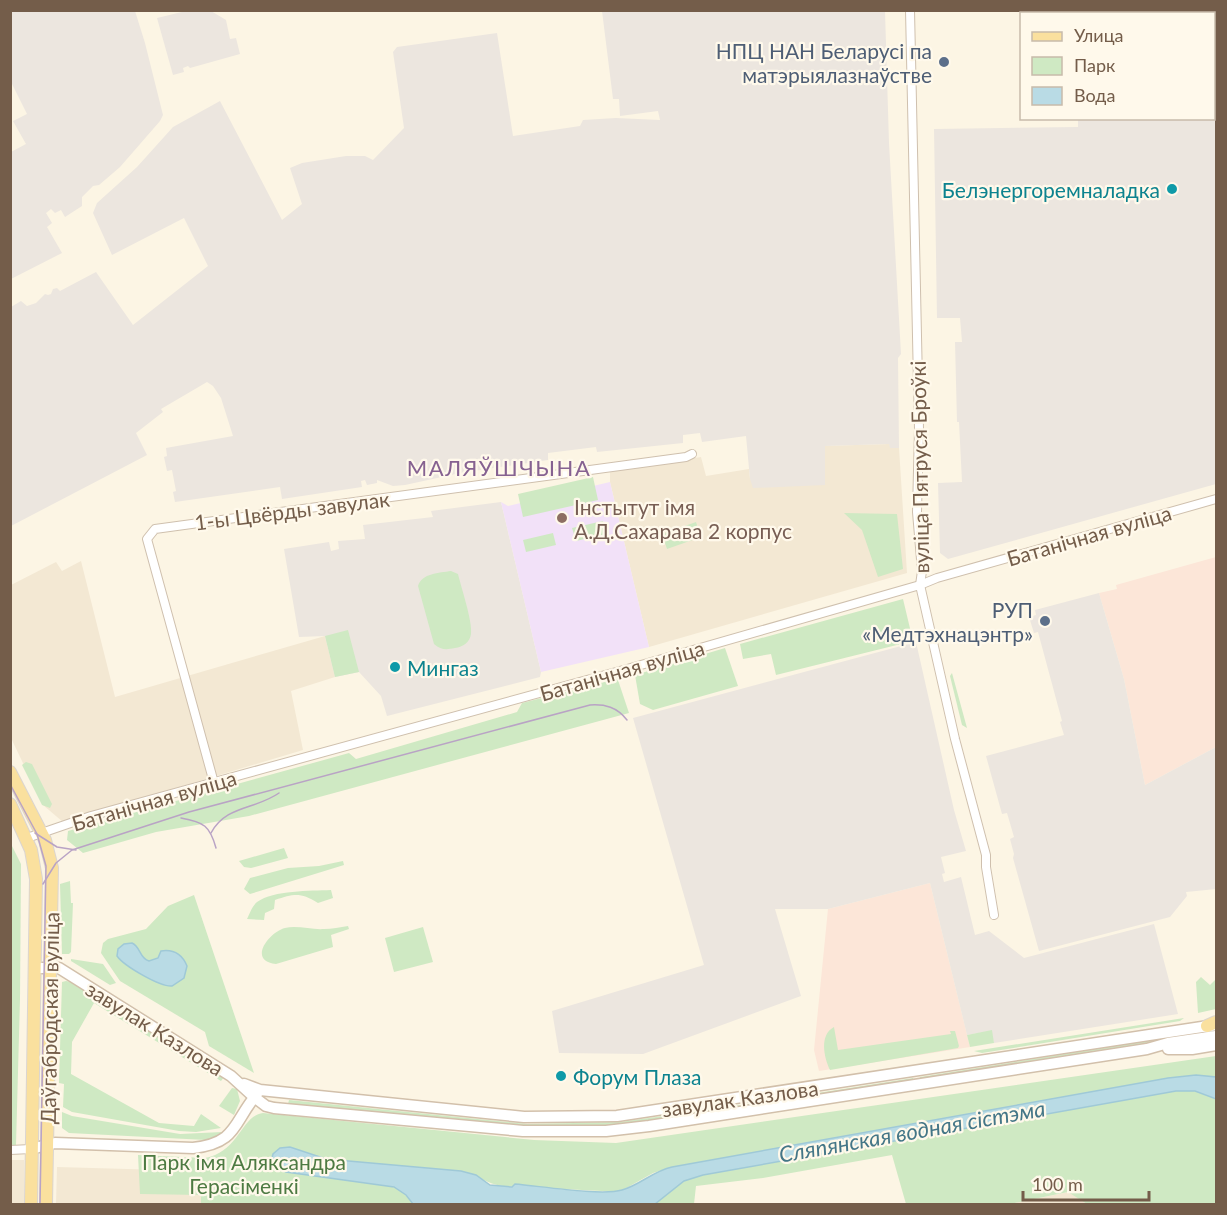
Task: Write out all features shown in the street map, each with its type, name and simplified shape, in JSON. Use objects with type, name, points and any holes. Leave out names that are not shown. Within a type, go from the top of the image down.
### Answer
[{"type":"main road","name":"Даўгабродская вуліца","points":[[10,772],[42,833],[52,868],[46,1204]]},
{"type":"main road","name":"Даўгабродская вуліца","points":[[10,804],[32,850],[36,879],[31,1204]]},
{"type":"main road","name":"завулак Казлова","points":[[35,968],[59,968],[241,1083],[257,1094],[266,1106],[523,1131],[606,1131],[1147,1049],[1168,1043],[1216,1036]]},
{"type":"main road","name":"завулак Казлова","points":[[257,1094],[524,1117],[617,1116],[1213,1024]]},
{"type":"main road","name":"завулак Казлова","points":[[1147,1049],[1192,1049],[1216,1045]]},
{"type":"main road","points":[[31,1149],[56,1143],[193,1148],[210,1146],[233,1131],[257,1094]]},
{"type":"main road","points":[[721,1101],[724,1114]]},
{"type":"street","name":"вуліца Пятруся Броўкі","points":[[910,10],[919,429],[917,512],[922,571],[920,585],[955,739],[986,855],[994,915]]},
{"type":"street","name":"1-ы Цвёрды завулак","points":[[214,783],[147,539],[155,529],[686,457],[692,454]]},
{"type":"street","name":"Батанічная вуліца","points":[[27,838],[91,816],[627,669],[1216,499]]},
{"type":"street","points":[[10,1150],[31,1149]]},
{"type":"shaded area","points":[[11,10],[135,11],[163,115],[120,167],[99,185],[93,186],[82,197],[82,206],[65,217],[61,210],[55,213],[51,209],[46,213],[52,223],[47,227],[62,253],[11,279],[11,152],[26,144],[13,121],[27,114],[11,82]]},
{"type":"shaded area","points":[[186,11],[211,11],[226,20],[230,39],[236,38],[240,54],[190,68],[188,66],[183,68],[184,72],[173,75],[157,18]]},
{"type":"shaded area","points":[[602,11],[885,11],[889,143],[901,354],[898,358],[899,448],[890,448],[889,444],[825,446],[825,485],[753,488],[746,436],[702,442],[700,433],[683,435],[683,443],[597,452],[596,447],[548,453],[548,460],[460,473],[405,485],[393,486],[377,480],[377,483],[367,485],[365,480],[361,481],[362,487],[282,499],[280,487],[175,502],[173,492],[176,491],[172,470],[167,471],[164,457],[167,456],[166,448],[233,436],[221,398],[213,386],[207,382],[161,409],[163,412],[136,433],[147,455],[11,526],[11,307],[21,301],[27,306],[36,303],[45,294],[51,294],[53,289],[57,288],[60,291],[96,272],[133,325],[208,266],[184,218],[112,255],[93,213],[97,203],[137,167],[173,127],[220,101],[282,220],[302,204],[290,168],[302,163],[346,156],[365,156],[373,160],[404,128],[393,52],[397,47],[497,33],[513,136],[580,126],[583,120],[616,118],[660,120],[658,111],[620,116],[619,99],[613,99]]},
{"type":"shaded area","points":[[1216,43],[1216,484],[948,559],[940,553],[938,483],[962,482],[959,422],[957,422],[955,342],[962,342],[960,318],[937,318],[934,129],[1078,127],[1078,120],[1215,120]]},
{"type":"shaded area","points":[[890,444],[890,448],[899,448],[907,573],[649,647],[610,482],[610,472],[701,457],[706,476],[749,469],[750,479],[824,485],[824,446]]},
{"type":"shaded area","points":[[610,482],[649,647],[541,672],[501,502],[508,506]]},
{"type":"shaded area","points":[[501,502],[541,672],[540,677],[387,716],[381,696],[359,672],[335,677],[325,636],[299,637],[284,549],[329,542],[331,551],[339,549],[338,541],[365,539],[363,525],[433,517],[431,511]]},
{"type":"shaded area","points":[[1216,557],[1216,747],[1145,785],[1124,679],[1099,593],[1117,589],[1116,585]]},
{"type":"shaded area","points":[[81,561],[115,697],[325,636],[335,677],[291,691],[303,750],[63,822],[43,805],[11,738],[11,585],[56,562],[62,571]]},
{"type":"shaded area","points":[[1099,593],[1124,679],[1145,785],[1216,747],[1216,889],[1186,892],[1187,896],[1170,917],[1039,951],[1013,858],[1010,839],[1014,837],[1007,813],[1002,814],[986,756],[1064,735],[1038,632],[1034,633],[1029,617],[1036,615],[1035,610]]},
{"type":"shaded area","points":[[916,642],[954,810],[966,851],[941,857],[945,873],[942,874],[944,882],[961,877],[975,935],[989,931],[1024,958],[1154,924],[1178,1014],[994,1043],[991,1031],[967,1035],[930,883],[828,909],[775,909],[801,996],[643,1054],[559,1053],[552,1011],[704,965],[633,718]]},
{"type":"shaded area","points":[[930,883],[970,1047],[819,1071],[814,1050],[828,909]]},
{"type":"shaded area","points":[[11,1160],[24,1160],[24,1204],[11,1204]]},
{"type":"shaded area","points":[[57,1167],[163,1170],[286,1204],[56,1204]]},
{"type":"shaded area","points":[[1069,1192],[1087,1204],[1010,1204]]},
{"type":"green space","points":[[593,477],[598,500],[523,517],[518,494]]},
{"type":"green space","points":[[844,513],[897,514],[903,569],[878,577],[862,530]]},
{"type":"green space","points":[[603,521],[606,534],[576,541],[572,528]]},
{"type":"green space","points":[[696,522],[701,537],[667,549],[662,534]]},
{"type":"green space","points":[[553,533],[556,545],[526,552],[523,540]]},
{"type":"green space","points":[[451,571],[458,574],[469,613],[471,634],[468,642],[463,645],[446,649],[434,644],[418,586],[427,576]]},
{"type":"green space","points":[[903,599],[913,641],[776,675],[771,654],[743,659],[740,644]]},
{"type":"green space","points":[[348,630],[359,672],[335,677],[325,636]]},
{"type":"green space","points":[[725,648],[738,686],[653,710],[640,704],[635,675]]},
{"type":"green space","points":[[952,673],[967,728],[962,725],[950,676]]},
{"type":"green space","points":[[616,679],[629,713],[249,816],[156,832],[83,853],[67,840],[68,831],[349,753],[356,759],[517,712],[522,703]]},
{"type":"green space","points":[[26,762],[32,764],[52,804],[50,808],[42,805],[22,765]]},
{"type":"green space","points":[[11,844],[21,864],[16,1145],[10,1145]]},
{"type":"green space","points":[[284,848],[288,858],[251,868],[244,867],[239,861]]},
{"type":"green space","points":[[343,861],[344,865],[250,894],[244,889],[250,878],[288,868],[319,866]]},
{"type":"green space","points":[[70,881],[71,903],[73,903],[71,952],[62,954],[60,884]]},
{"type":"green space","points":[[331,890],[333,898],[318,903],[297,895],[275,900],[274,909],[265,913],[264,920],[247,919],[255,904],[264,898],[293,892]]},
{"type":"green space","points":[[194,895],[254,1073],[209,1046],[205,1032],[120,981],[101,953],[103,943],[108,939],[146,929],[168,906]]},
{"type":"green space","points":[[348,926],[349,929],[331,935],[333,947],[276,964],[267,962],[263,958],[262,952],[267,940],[285,928],[327,929]]},
{"type":"green space","points":[[423,927],[433,962],[394,972],[385,938]]},
{"type":"green space","points":[[71,959],[103,964],[116,983],[110,985]]},
{"type":"green space","points":[[1201,977],[1210,985],[1216,979],[1216,1009],[1198,1013],[1196,982]]},
{"type":"green space","points":[[62,982],[72,982],[224,1077],[221,1081],[94,1003],[72,1042],[71,1074],[159,1123],[194,1126],[201,1114],[221,1128],[196,1132],[179,1131],[72,1112],[63,1107],[64,1084],[59,1083]]},
{"type":"green space","points":[[1184,1018],[1180,1021],[982,1053],[974,1051]]},
{"type":"green space","points":[[834,1027],[838,1050],[951,1034],[950,1031],[955,1031],[959,1046],[830,1070],[824,1047],[826,1035]]},
{"type":"green space","points":[[992,1030],[994,1043],[970,1047],[967,1035]]},
{"type":"green space","points":[[1216,1030],[1216,1033],[920,1080],[920,1077]]},
{"type":"green space","name":"Парк імя Аляксандра Герасіменкі","points":[[1216,1056],[1216,1077],[1177,1077],[672,1167],[653,1173],[621,1191],[503,1186],[461,1171],[326,1159],[285,1147],[280,1148],[281,1170],[387,1185],[401,1190],[413,1204],[201,1204],[201,1195],[140,1194],[138,1155],[205,1158],[225,1149],[249,1120],[263,1113],[534,1140],[616,1143]]},
{"type":"green space","points":[[913,1078],[914,1081],[727,1110],[728,1107]]},
{"type":"green space","points":[[232,1088],[237,1089],[240,1101],[234,1115],[219,1106]]},
{"type":"green space","points":[[1176,1091],[1195,1091],[1216,1099],[1216,1204],[1087,1204],[1068,1192],[1010,1204],[906,1204],[892,1155],[763,1178],[696,1186],[694,1204],[655,1204],[684,1181],[703,1175]]},
{"type":"green space","points":[[289,1100],[527,1124],[620,1122],[714,1109],[715,1112],[595,1127],[524,1126],[288,1104]]},
{"type":"green space","points":[[62,1112],[72,1116],[180,1134],[222,1132],[206,1140],[69,1133],[62,1128]]},
{"type":"water","points":[[132,943],[149,961],[158,958],[161,951],[177,953],[187,966],[184,978],[172,986],[151,980],[134,970],[117,956],[118,949],[124,944]]},
{"type":"water","name":"Сляпянская водная сістэма","points":[[1196,1075],[1216,1077],[1216,1099],[1195,1091],[1176,1091],[703,1175],[684,1181],[655,1204],[413,1204],[406,1195],[394,1187],[286,1172],[276,1167],[272,1158],[280,1148],[290,1147],[326,1159],[461,1171],[476,1175],[490,1185],[512,1187],[515,1184],[612,1192],[629,1188],[672,1167],[1168,1078]]},
{"type":"tram line","points":[[43,884],[56,863],[72,850],[189,812],[590,705],[610,707],[627,720]]},
{"type":"tram line","points":[[10,784],[37,834],[46,866],[40,1204]]},
{"type":"tram line","points":[[211,833],[225,817],[279,793]]},
{"type":"tram line","points":[[181,818],[205,826],[216,848]]},
{"type":"tram line","points":[[35,833],[57,847],[76,850]]},
{"type":"place","name":"НПЦ НАН Беларусі па матэрыялазнаўстве","points":[[944,62]]},
{"type":"place","name":"Белэнергоремналадка","points":[[1172,189]]},
{"type":"place","name":"Інстытут імя А.Д.Сахарава 2 корпус","points":[[562,518]]},
{"type":"place","name":"РУП «Медтэхнацэнтр»","points":[[1045,621]]},
{"type":"place","name":"Мингаз","points":[[395,667]]},
{"type":"place","name":"Форум Плаза","points":[[561,1076]]},
{"type":"district","name":"МАЛЯЎШЧЫНА","points":[[499,467]]}]
